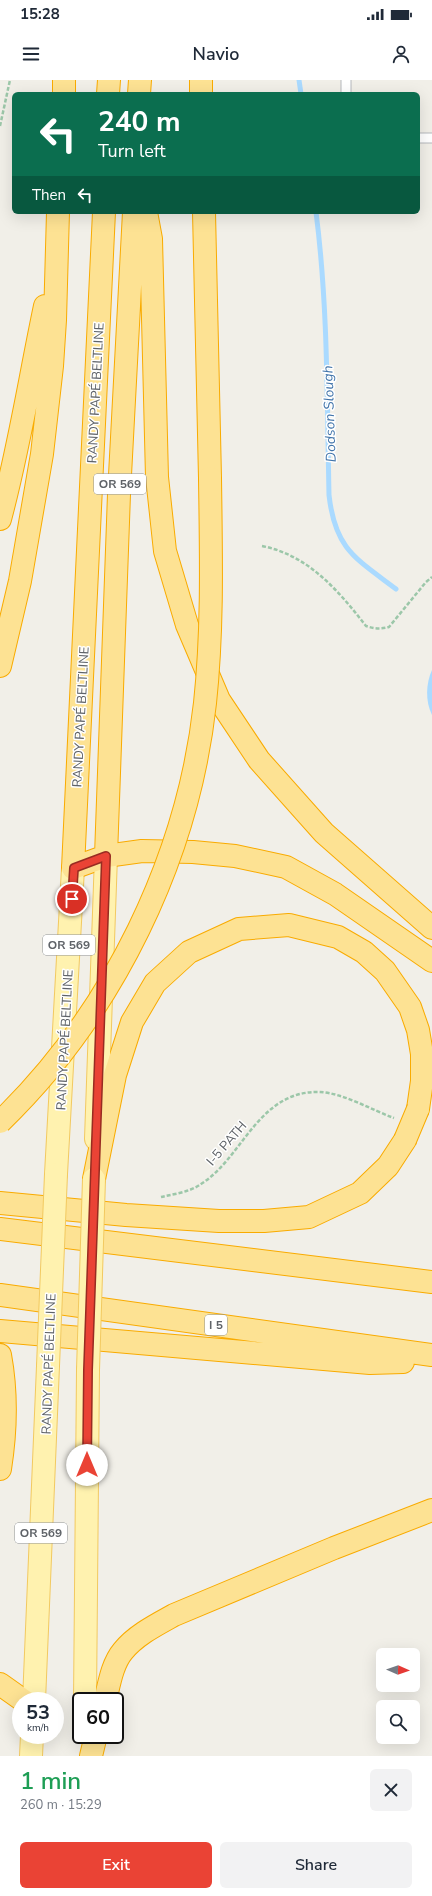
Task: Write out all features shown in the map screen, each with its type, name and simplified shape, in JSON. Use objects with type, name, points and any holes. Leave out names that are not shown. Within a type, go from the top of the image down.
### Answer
[{"type":"highway","points":[[64,80],[64,92]]},
{"type":"highway","points":[[108,92],[109,80]]},
{"type":"highway","points":[[139,92],[140,80]]},
{"type":"highway","points":[[201,80],[201,92]]},
{"type":"highway","points":[[0,666],[20,581],[42,454],[52,366],[55,320],[58,214]]},
{"type":"highway","name":"RANDY PAPÉ BELTLINE","points":[[74,868],[104,214]]},
{"type":"highway","name":"OR 569","points":[[106,856],[120,494],[134,214]]},
{"type":"highway","points":[[146,214],[151,239],[157,477],[165,551],[187,625],[220,700],[259,760],[324,833],[432,928]]},
{"type":"highway","points":[[0,1122],[50,1067],[104,991],[147,910],[168,859],[180,824],[195,764],[206,689],[212,591],[204,214]]},
{"type":"highway","points":[[0,519],[11,479],[30,375],[56,258]]},
{"type":"highway","points":[[74,868],[106,856],[142,851],[193,852],[235,856],[286,867],[335,894],[432,961]]},
{"type":"highway","points":[[0,1203],[126,1215],[219,1221],[264,1221],[309,1217],[360,1193],[388,1166],[401,1130],[418,1109],[422,1081],[422,1054],[418,1030],[410,1007],[385,971],[364,952],[338,937],[289,925],[239,929],[189,952],[155,984],[132,1022],[115,1075],[94,1179]]},
{"type":"highway","points":[[0,1229],[432,1282]]},
{"type":"highway","name":"I 5","points":[[0,1295],[432,1355]]},
{"type":"highway","points":[[0,1331],[370,1363],[432,1360]]},
{"type":"highway","points":[[0,1469],[5,1425],[1,1358]]},
{"type":"highway","points":[[107,1692],[112,1674],[122,1652],[136,1638],[153,1627],[188,1609],[342,1545],[432,1510]]},
{"type":"highway","points":[[0,1684],[12,1692]]},
{"type":"highway","points":[[91,1756],[94,1744]]},
{"type":"main road","name":"OR 569","points":[[85,1692],[88,1370],[106,856]]},
{"type":"main road","name":"RANDY PAPÉ BELTLINE","points":[[34,1692],[56,1174],[74,868]]},
{"type":"main road","points":[[31,1756],[32,1744]]},
{"type":"main road","points":[[84,1756],[85,1744]]},
{"type":"lane","points":[[346,80],[346,92]]},
{"type":"lane","points":[[420,138],[432,138]]},
{"type":"path","points":[[0,126],[10,80]]},
{"type":"path","points":[[262,546],[278,549],[296,557],[331,584],[366,626],[372,628],[382,629],[389,626],[426,582],[432,577]]},
{"type":"path","name":"I-5 PATH","points":[[157,1198],[179,1193],[201,1184],[222,1166],[245,1136],[264,1115],[286,1100],[303,1094],[320,1092],[343,1098],[401,1130]]},
{"type":"water","points":[[432,670],[432,715],[428,704],[427,692],[428,681]]},
{"type":"waterway","name":"Dodson Slough","points":[[299,80],[301,92]]},
{"type":"waterway","name":"Dodson Slough","points":[[316,214],[325,318],[329,495],[332,513],[336,528],[349,551],[369,569],[396,589]]},
{"type":"route","points":[[72,899],[74,868],[106,856],[88,1370],[87,1465]]}]
